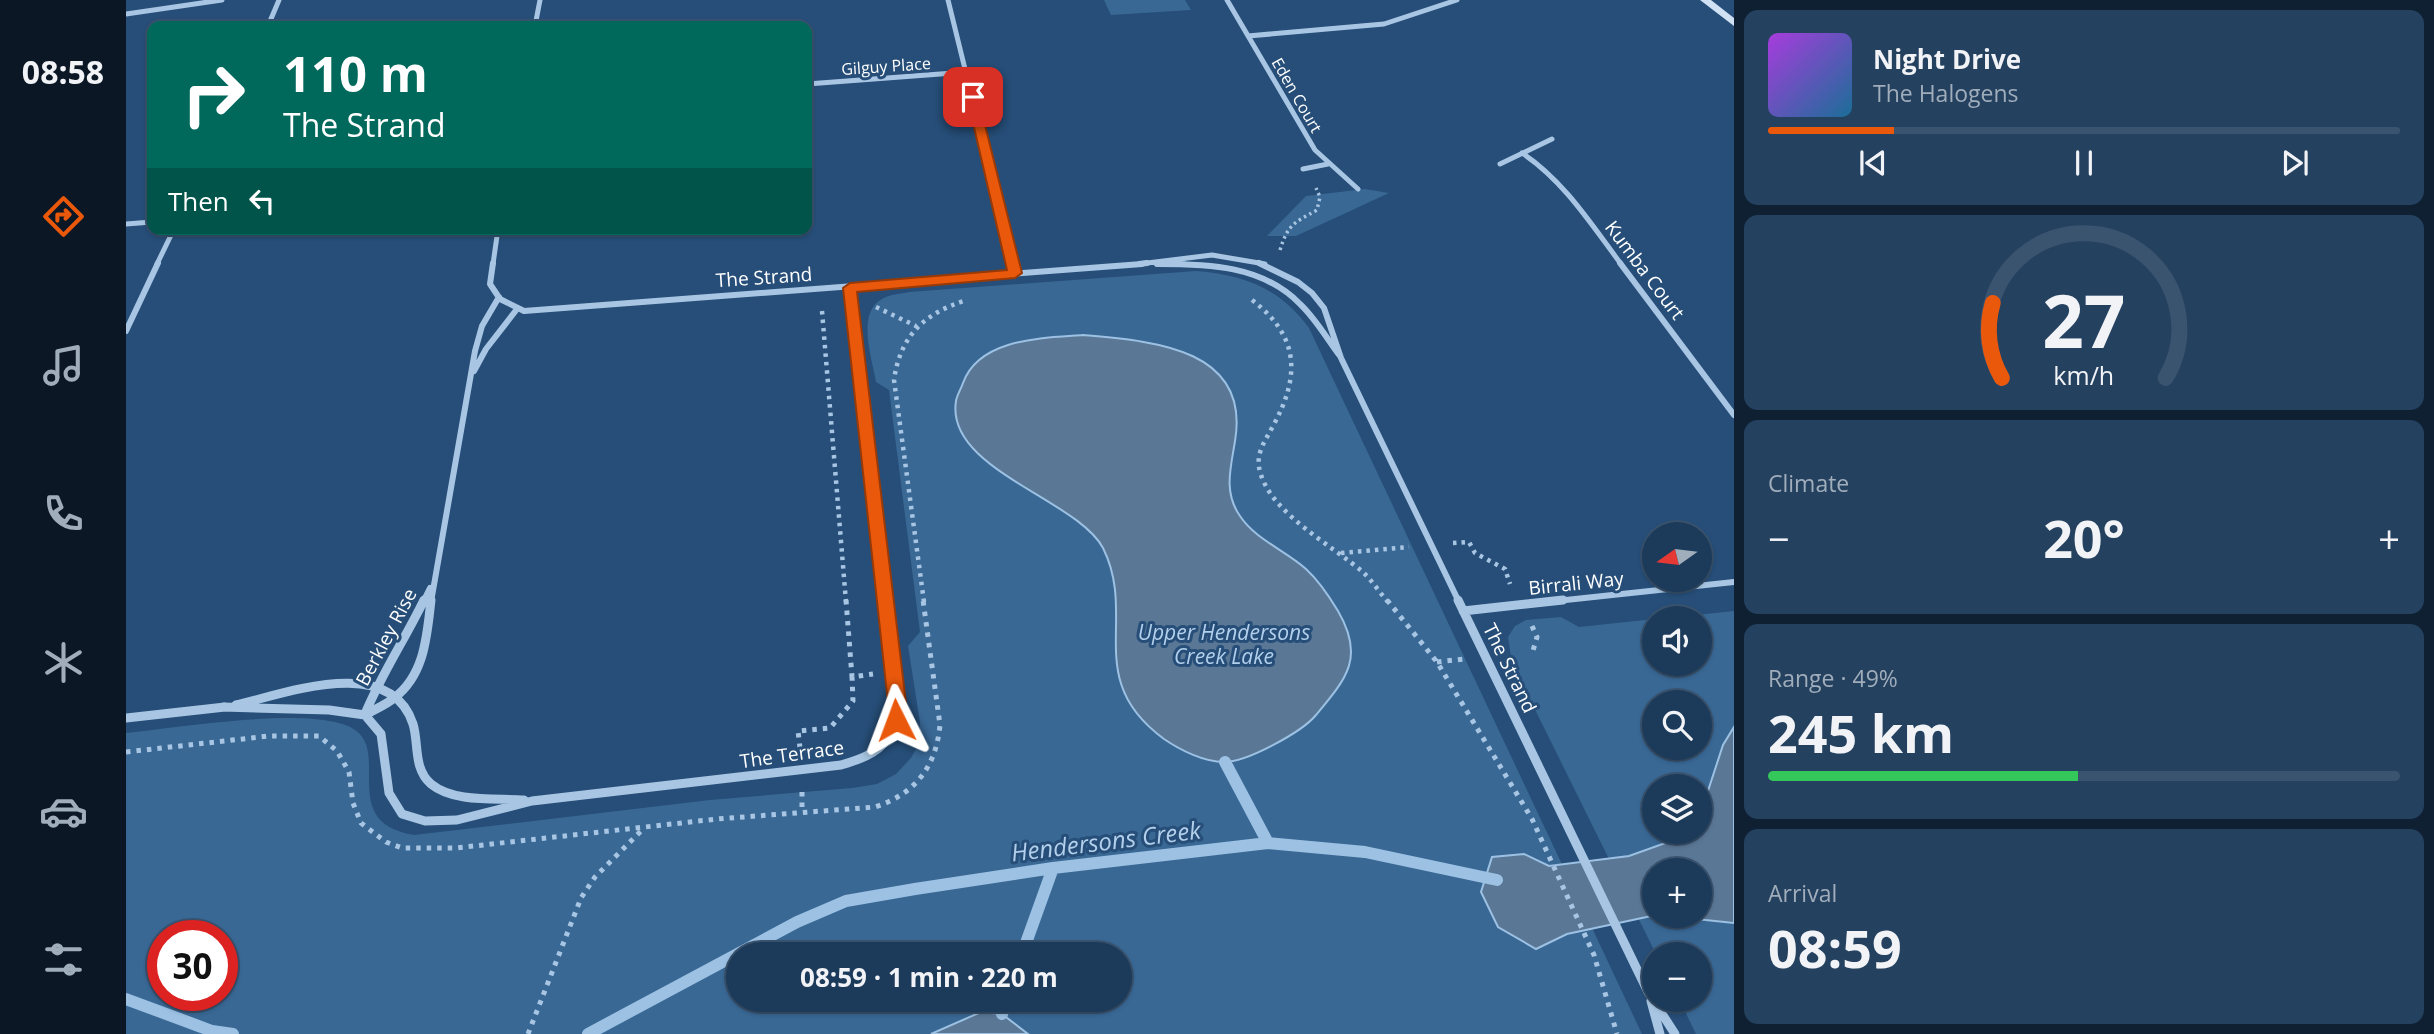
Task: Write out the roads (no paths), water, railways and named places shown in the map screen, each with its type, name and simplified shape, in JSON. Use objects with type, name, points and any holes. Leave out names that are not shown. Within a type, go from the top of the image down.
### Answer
[{"type":"street","points":[[126,14],[222,0]]},
{"type":"street","points":[[270,21],[279,0]]},
{"type":"street","points":[[536,21],[540,0]]},
{"type":"street","points":[[948,0],[1015,273]]},
{"type":"street","name":"Eden Court","points":[[1227,0],[1315,150],[1359,190]]},
{"type":"street","name":"Eden Court","points":[[1248,36],[1384,24],[1457,0]]},
{"type":"street","points":[[1705,0],[1734,23]]},
{"type":"street","name":"Gilguy Place","points":[[812,84],[967,72]]},
{"type":"street","points":[[1500,164],[1552,139]]},
{"type":"street","name":"Kumba Court","points":[[1522,153],[1540,164],[1564,188],[1734,415]]},
{"type":"street","points":[[1303,169],[1328,164]]},
{"type":"street","points":[[126,224],[147,222]]},
{"type":"street","points":[[126,331],[171,235]]},
{"type":"street","points":[[497,235],[490,284],[499,298],[517,309]]},
{"type":"street","name":"The Strand","points":[[517,309],[537,312],[850,288],[1139,264],[1207,254],[1247,258],[1268,264],[1295,278],[1320,302],[1331,320],[1341,358]]},
{"type":"street","name":"The Strand","points":[[1139,264],[1235,267],[1278,285],[1302,305],[1341,358],[1642,980]]},
{"type":"street","name":"The Terrace","points":[[365,715],[382,734],[389,793],[402,814],[425,821],[457,820],[532,801],[801,771],[841,765],[870,755],[889,738],[896,720],[897,703],[850,288]]},
{"type":"street","name":"Berkley Rise","points":[[365,715],[396,696],[413,676],[426,647],[433,582],[482,326],[499,298]]},
{"type":"street","name":"Berkley Rise","points":[[472,376],[486,349],[517,309]]},
{"type":"street","name":"Berkley Rise","points":[[365,715],[377,685],[399,650],[433,582]]},
{"type":"street","name":"Birrali Way","points":[[1463,611],[1734,582]]},
{"type":"street","points":[[126,718],[223,707],[311,689],[377,685]]},
{"type":"street","name":"The Terrace","points":[[377,685],[404,703],[414,726],[420,772],[433,786],[459,795],[532,801]]},
{"type":"street","points":[[223,707],[330,710],[365,715]]},
{"type":"street","name":"The Strand","points":[[1654,1012],[1660,1034]]},
{"type":"street","name":"The Strand","points":[[1661,1012],[1675,1034]]},
{"type":"water","name":"Upper Hendersons Creek Lake","points":[[1083,335],[1165,346],[1190,355],[1212,368],[1227,386],[1236,410],[1230,470],[1231,498],[1235,507],[1246,524],[1311,574],[1331,600],[1346,627],[1351,654],[1349,666],[1327,702],[1299,730],[1246,757],[1224,762],[1192,755],[1164,739],[1139,716],[1125,694],[1118,671],[1116,599],[1112,574],[1103,548],[1089,530],[1068,514],[991,464],[971,446],[958,425],[957,396],[971,368],[983,357],[1014,343]]},
{"type":"water","points":[[1734,727],[1734,923],[1712,921],[1712,858],[1642,858],[1642,918],[1567,934],[1536,949],[1498,927],[1481,892],[1492,857],[1524,854],[1549,866],[1629,856],[1663,844],[1712,844],[1712,779],[1723,745]]},
{"type":"water","points":[[981,1012],[1002,1014],[1028,1034],[931,1034]]},
{"type":"waterway","points":[[1225,762],[1268,843]]},
{"type":"waterway","name":"Hendersons Creek","points":[[1053,868],[1268,843]]},
{"type":"waterway","name":"Hendersons Creek","points":[[1268,843],[1365,852],[1497,880]]},
{"type":"waterway","name":"Hendersons Creek","points":[[588,1034],[797,922],[846,901],[1053,868]]},
{"type":"waterway","points":[[1026,942],[1053,868]]},
{"type":"waterway","name":"Hendersons Creek","points":[[126,999],[212,1031],[233,1034]]}]
